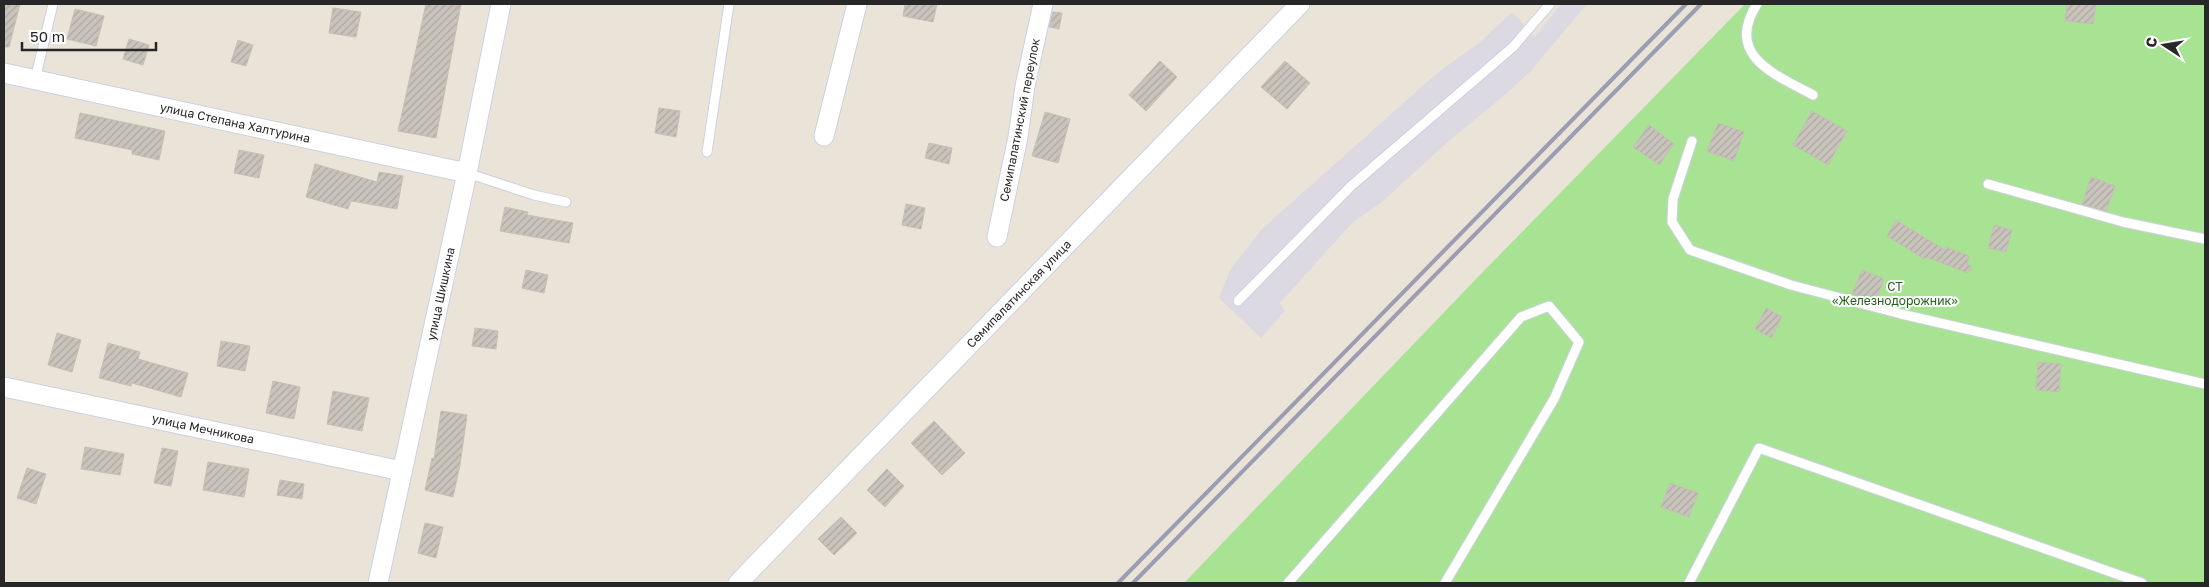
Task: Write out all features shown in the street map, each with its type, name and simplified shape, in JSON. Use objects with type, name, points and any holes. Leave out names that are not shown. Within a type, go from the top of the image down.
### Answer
[{"type":"street","name":"улица Шишкина","points":[[378,583],[467,173],[501,4]]},
{"type":"street","points":[[824,136],[857,4]]},
{"type":"street","name":"Семипалатинский переулок","points":[[997,237],[1016,145],[1025,86],[1043,4]]},
{"type":"street","name":"Семипалатинская улица","points":[[738,583],[1300,4]]},
{"type":"street","name":"улица Степана Халтурина","points":[[4,73],[467,173]]},
{"type":"street","name":"улица Мечникова","points":[[4,387],[402,471]]},
{"type":"lane","points":[[36,80],[53,4]]},
{"type":"lane","points":[[707,152],[729,4]]},
{"type":"lane","points":[[1238,301],[1352,186],[1513,47],[1550,4]]},
{"type":"lane","points":[[1756,4],[1750,15],[1747,30],[1748,47],[1757,62],[1771,72],[1813,94]]},
{"type":"lane","points":[[1692,141],[1673,199],[1672,222],[1690,250],[1791,285],[1892,312],[2205,384]]},
{"type":"lane","points":[[467,173],[534,195],[566,202]]},
{"type":"lane","points":[[1988,184],[2123,222],[2205,239]]},
{"type":"lane","points":[[1288,583],[1521,317],[1549,306],[1579,342],[1554,399],[1445,583]]},
{"type":"lane","points":[[1689,583],[1759,448],[2142,583]]},
{"type":"shaded area","points":[[1561,4],[1587,4],[1531,71],[1451,139],[1382,202],[1352,223],[1280,303],[1285,311],[1261,338],[1219,298],[1230,270],[1262,229],[1436,74],[1479,43],[1512,12],[1535,37]]},
{"type":"green space","name":"СТ «Железнодорожник»","points":[[1745,4],[2205,4],[2205,583],[1184,583],[1476,279]]},
{"type":"building","points":[[4,4],[20,4],[9,47],[4,47]]},
{"type":"building","points":[[426,4],[461,4],[436,138],[398,131]]},
{"type":"building","points":[[905,4],[937,4],[933,22],[903,16]]},
{"type":"building","points":[[2067,4],[2096,4],[2093,24],[2065,21]]},
{"type":"building","points":[[333,8],[361,12],[356,37],[329,33]]},
{"type":"building","points":[[75,9],[104,16],[96,46],[67,39]]},
{"type":"building","points":[[1053,12],[1062,13],[1059,29],[1049,27]]},
{"type":"building","points":[[129,39],[149,45],[143,65],[123,59]]},
{"type":"building","points":[[238,40],[253,45],[246,66],[231,62]]},
{"type":"building","points":[[1160,61],[1177,77],[1146,111],[1129,95]]},
{"type":"building","points":[[1285,61],[1310,83],[1287,109],[1261,87]]},
{"type":"building","points":[[659,108],[680,111],[676,137],[655,133]]},
{"type":"building","points":[[1812,111],[1847,131],[1828,165],[1793,145]]},
{"type":"building","points":[[1045,112],[1070,119],[1058,163],[1032,156]]},
{"type":"building","points":[[80,113],[165,131],[159,160],[132,154],[132,150],[75,138]]},
{"type":"building","points":[[1718,123],[1744,132],[1734,161],[1707,151]]},
{"type":"building","points":[[1649,125],[1674,144],[1659,165],[1633,147]]},
{"type":"building","points":[[929,143],[952,148],[949,164],[925,158]]},
{"type":"building","points":[[239,150],[264,155],[259,178],[234,173]]},
{"type":"building","points":[[315,164],[377,182],[379,172],[403,176],[397,209],[351,201],[348,209],[306,197]]},
{"type":"building","points":[[2091,177],[2115,186],[2106,211],[2082,204]]},
{"type":"building","points":[[906,204],[925,208],[921,229],[902,225]]},
{"type":"building","points":[[505,207],[528,212],[527,215],[573,223],[569,243],[500,231]]},
{"type":"building","points":[[1896,220],[1945,250],[1946,247],[1969,256],[1967,264],[1972,267],[1968,273],[1926,257],[1924,259],[1887,236]]},
{"type":"building","points":[[1994,225],[2012,230],[2006,252],[1988,248]]},
{"type":"building","points":[[526,270],[548,275],[544,293],[522,288]]},
{"type":"building","points":[[1862,270],[1884,279],[1876,301],[1852,294]]},
{"type":"building","points":[[1766,308],[1782,317],[1771,338],[1755,329]]},
{"type":"building","points":[[475,328],[498,331],[496,349],[472,346]]},
{"type":"building","points":[[57,333],[81,340],[72,372],[48,365]]},
{"type":"building","points":[[221,341],[250,346],[245,371],[217,366]]},
{"type":"building","points":[[108,343],[140,352],[138,359],[188,373],[181,397],[132,383],[131,386],[99,378]]},
{"type":"building","points":[[2038,362],[2061,364],[2059,392],[2036,390]]},
{"type":"building","points":[[273,381],[300,387],[294,419],[266,413]]},
{"type":"building","points":[[333,391],[369,398],[362,431],[327,424]]},
{"type":"building","points":[[441,411],[467,415],[460,465],[453,497],[425,490],[432,458],[434,459]]},
{"type":"building","points":[[934,421],[965,453],[942,475],[911,443]]},
{"type":"building","points":[[85,447],[124,454],[120,475],[81,469]]},
{"type":"building","points":[[162,448],[178,451],[171,486],[154,483]]},
{"type":"building","points":[[208,462],[249,469],[244,497],[203,490]]},
{"type":"building","points":[[27,468],[46,474],[36,504],[17,498]]},
{"type":"building","points":[[887,469],[904,486],[885,507],[867,490]]},
{"type":"building","points":[[280,480],[304,484],[302,499],[277,495]]},
{"type":"building","points":[[1670,483],[1698,493],[1689,517],[1661,507]]},
{"type":"building","points":[[841,517],[857,533],[834,555],[818,539]]},
{"type":"building","points":[[425,523],[443,527],[436,558],[418,553]]},
{"type":"railway","points":[[1118,583],[1686,4]]},
{"type":"railway","points":[[1133,583],[1701,4]]}]
